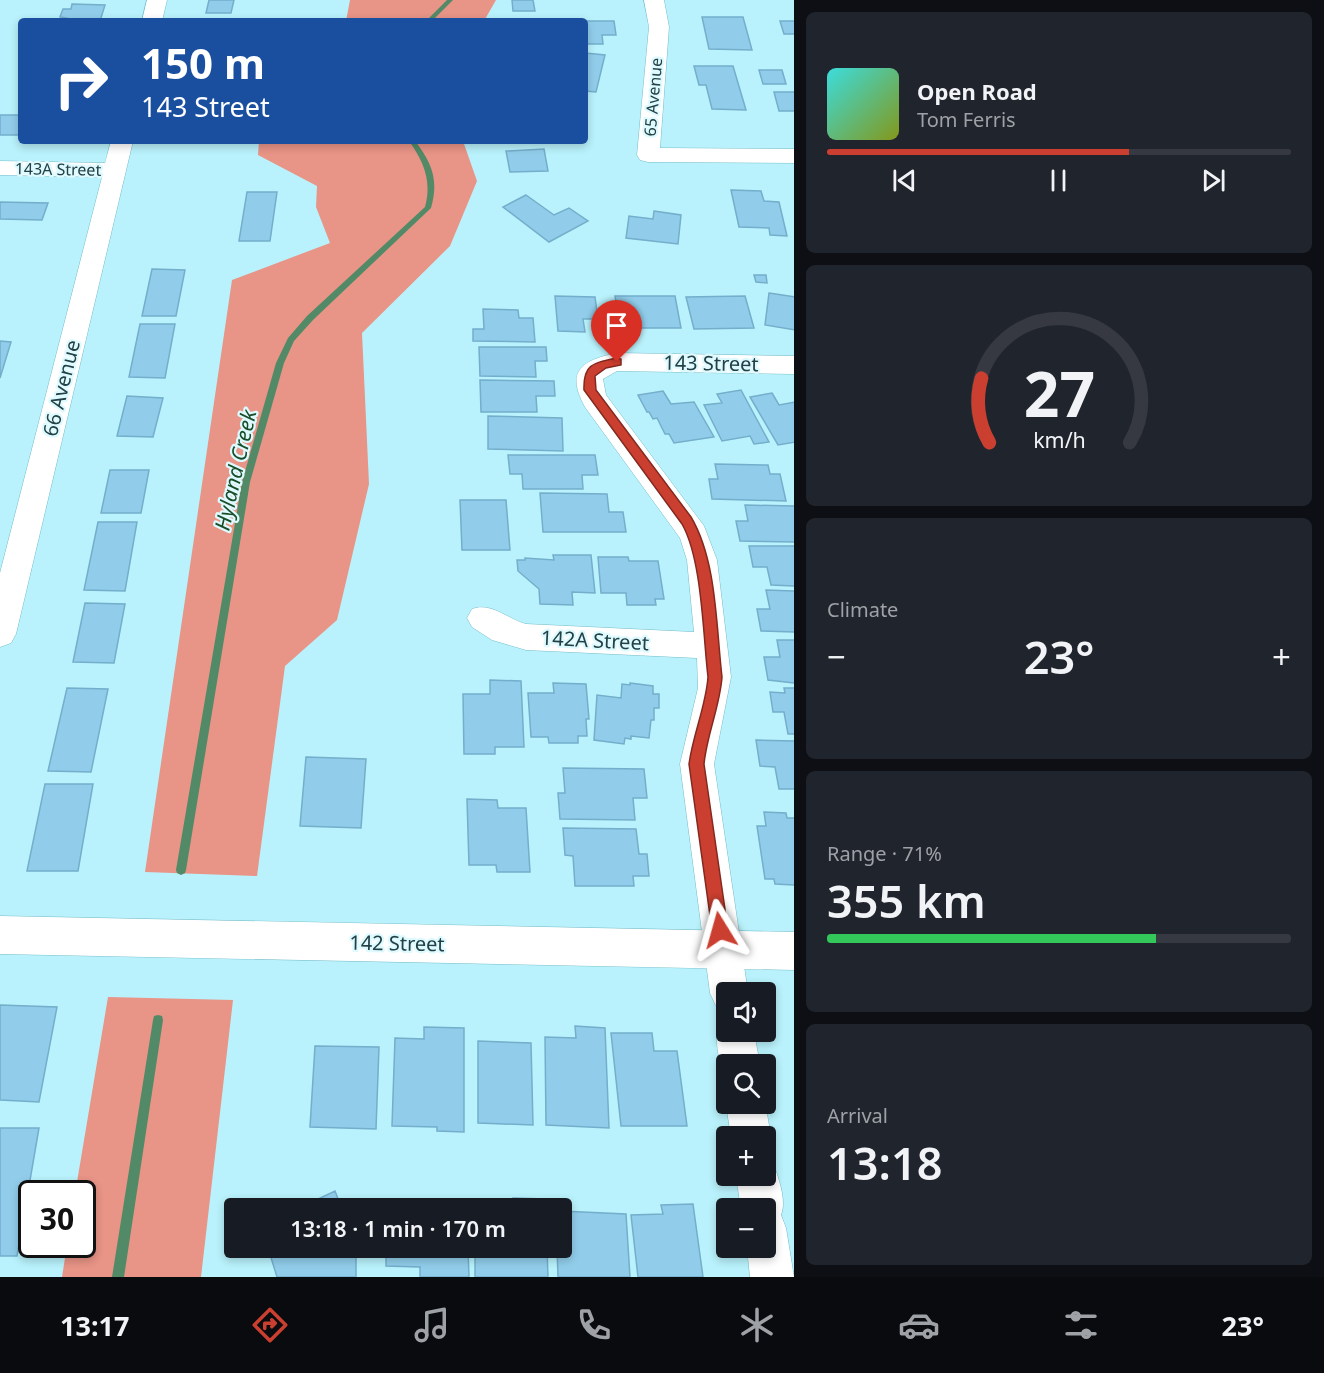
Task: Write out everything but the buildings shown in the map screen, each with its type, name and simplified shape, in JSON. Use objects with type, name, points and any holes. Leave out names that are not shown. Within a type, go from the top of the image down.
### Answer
[{"type":"street","points":[[153,18],[157,0]]},
{"type":"street","name":"65 Avenue","points":[[654,0],[659,27],[648,155],[794,156]]},
{"type":"street","name":"66 Avenue","points":[[0,634],[121,144]]},
{"type":"street","name":"143A Street","points":[[0,168],[115,170]]},
{"type":"street","name":"143 Street","points":[[712,646],[702,560],[694,534],[595,400],[590,390],[589,375],[603,365],[617,362],[794,365]]},
{"type":"street","name":"142A Street","points":[[483,618],[503,631],[526,637],[712,646]]},
{"type":"street","points":[[712,646],[714,691],[698,747],[697,764],[727,982]]},
{"type":"street","name":"142 Street","points":[[0,935],[794,951]]},
{"type":"street","points":[[769,1258],[772,1277]]},
{"type":"shaded area","points":[[350,0],[496,0],[486,18],[347,18]]},
{"type":"shaded area","points":[[259,144],[464,144],[477,181],[450,246],[362,333],[369,484],[337,620],[285,666],[257,876],[145,872],[232,280],[330,243],[316,207],[317,186],[258,155]]},
{"type":"shaded area","points":[[108,997],[233,1000],[201,1277],[62,1277],[65,1258],[96,1258],[96,1180],[77,1180]]},
{"type":"waterway","name":"Hyland Creek","points":[[432,18],[450,0]]},
{"type":"waterway","name":"Hyland Creek","points":[[181,870],[246,482],[280,363],[291,340],[310,318],[428,208],[432,190],[430,173],[414,144]]},
{"type":"waterway","name":"Hyland Creek","points":[[118,1277],[158,1020]]},
{"type":"route","points":[[617,362],[603,365],[589,375],[590,390],[595,400],[686,520],[699,546],[702,560],[715,677],[710,710],[698,747],[697,764],[720,930]]}]
